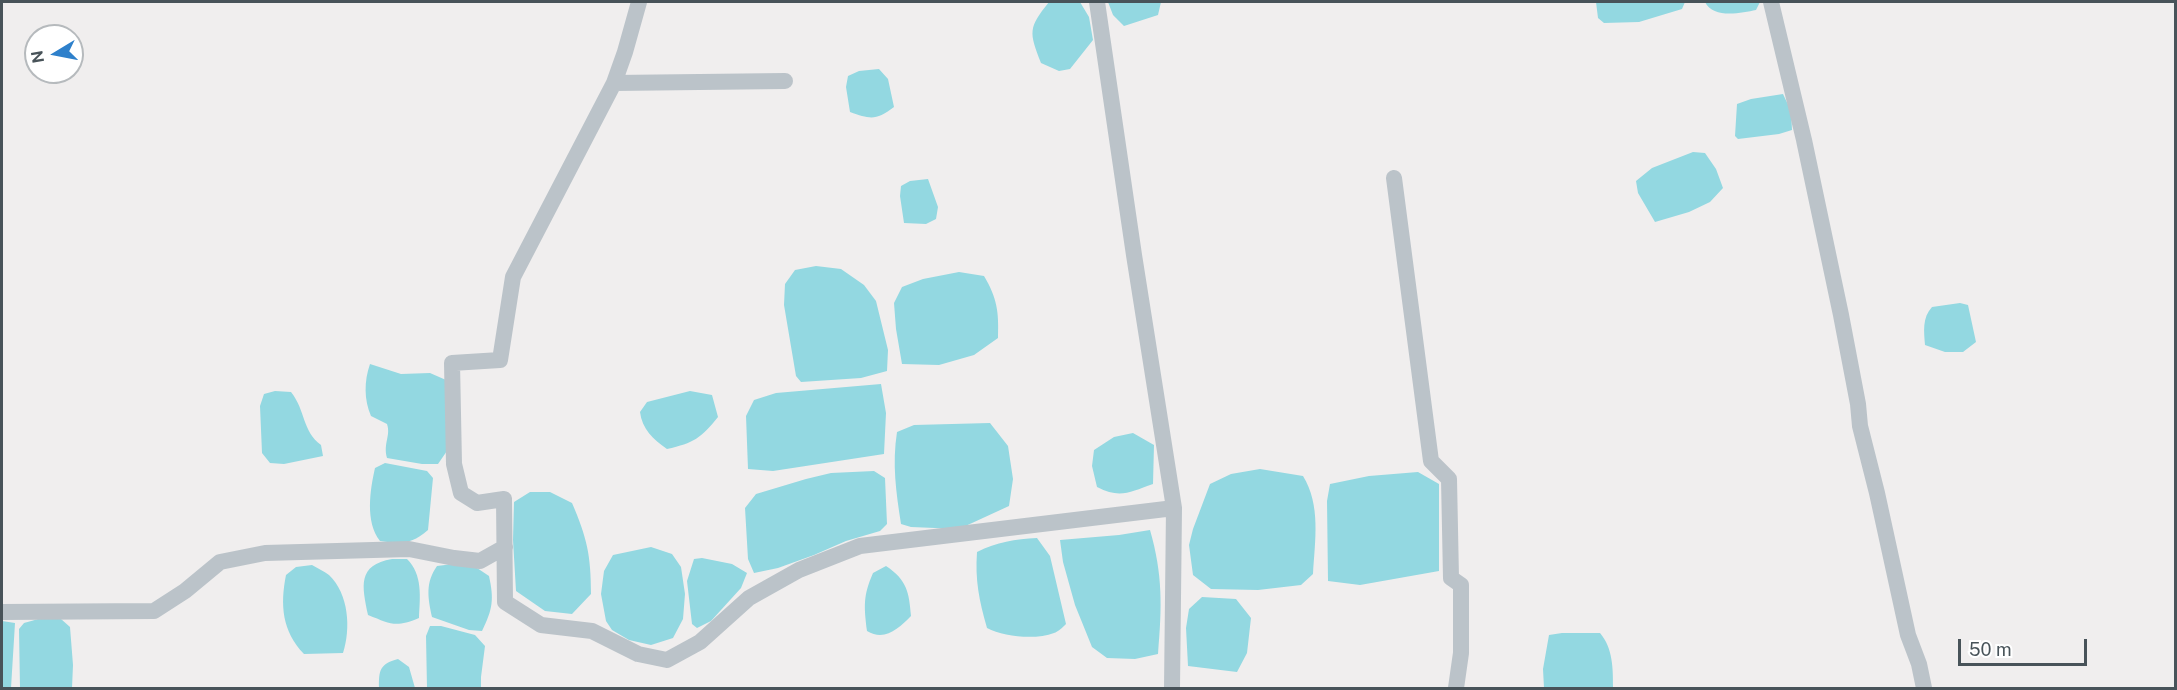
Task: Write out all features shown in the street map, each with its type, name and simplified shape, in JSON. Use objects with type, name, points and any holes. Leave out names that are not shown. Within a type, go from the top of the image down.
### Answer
[{"type":"street","points":[[639,2],[614,83],[513,277],[500,360],[452,363],[454,464],[461,494],[477,503],[504,499],[505,602],[542,625],[592,631],[638,654],[667,660],[700,642],[749,598],[799,570],[860,546],[1174,508]]},
{"type":"street","points":[[1097,2],[1174,508],[1172,688]]},
{"type":"street","points":[[1771,2],[1804,140],[1841,315],[1860,426],[1908,635],[1919,664],[1924,688]]},
{"type":"street","points":[[614,83],[785,81]]},
{"type":"street","points":[[1394,178],[1431,461],[1449,479],[1451,578],[1461,585],[1461,652],[1456,688]]},
{"type":"street","points":[[2,612],[154,611],[185,591],[220,562],[265,553],[409,549],[480,561],[505,547]]},
{"type":"water","points":[[1049,2],[1080,2],[1089,17],[1093,40],[1070,69],[1059,71],[1041,63],[1034,44],[1034,25]]},
{"type":"water","points":[[1108,2],[1161,2],[1158,15],[1124,26],[1113,15]]},
{"type":"water","points":[[1596,2],[1685,2],[1682,9],[1639,22],[1604,23],[1598,18]]},
{"type":"water","points":[[1705,2],[1760,2],[1756,10],[1721,13],[1714,11]]},
{"type":"water","points":[[879,69],[888,79],[894,107],[877,117],[850,112],[846,87],[848,76],[859,71]]},
{"type":"water","points":[[1783,94],[1791,111],[1792,130],[1779,134],[1738,139],[1735,136],[1737,104],[1751,99]]},
{"type":"water","points":[[1693,152],[1705,153],[1716,169],[1723,188],[1710,202],[1689,212],[1655,222],[1638,193],[1636,181],[1652,168]]},
{"type":"water","points":[[928,179],[938,207],[936,219],[926,224],[904,223],[900,196],[901,186],[910,181]]},
{"type":"water","points":[[816,266],[841,269],[864,285],[876,301],[888,350],[887,371],[861,378],[801,382],[796,376],[784,305],[785,284],[795,270]]},
{"type":"water","points":[[959,272],[984,276],[996,305],[998,338],[974,355],[939,365],[902,364],[894,303],[902,287],[923,279]]},
{"type":"water","points":[[1960,303],[1968,305],[1976,342],[1963,352],[1945,352],[1925,345],[1925,320],[1932,307]]},
{"type":"water","points":[[370,364],[401,374],[430,373],[446,380],[449,448],[438,464],[422,464],[387,458],[387,424],[371,416],[367,404],[366,384]]},
{"type":"water","points":[[881,384],[886,413],[884,454],[773,471],[748,469],[746,416],[754,400],[776,393]]},
{"type":"water","points":[[275,391],[291,392],[310,433],[321,445],[323,456],[284,464],[270,463],[262,453],[260,406],[264,394]]},
{"type":"water","points":[[690,391],[712,395],[718,417],[696,439],[667,449],[649,433],[643,424],[640,412],[647,402]]},
{"type":"water","points":[[990,423],[1008,446],[1013,479],[1009,506],[959,529],[911,527],[901,524],[895,467],[897,432],[914,425]]},
{"type":"water","points":[[1133,433],[1154,445],[1153,484],[1125,493],[1112,493],[1097,487],[1092,466],[1094,450],[1114,437]]},
{"type":"water","points":[[385,463],[427,471],[433,478],[428,530],[411,541],[400,543],[380,541],[372,525],[370,496],[373,477],[375,468]]},
{"type":"water","points":[[1260,469],[1303,476],[1309,487],[1315,511],[1313,574],[1301,585],[1258,590],[1211,589],[1193,575],[1189,545],[1210,484],[1231,474]]},
{"type":"water","points":[[874,471],[885,478],[887,524],[880,531],[846,541],[778,568],[754,573],[748,559],[745,508],[756,494],[831,473]]},
{"type":"water","points":[[1418,472],[1439,484],[1439,571],[1360,585],[1328,581],[1327,501],[1330,484],[1369,476]]},
{"type":"water","points":[[530,492],[550,492],[572,503],[581,526],[589,557],[591,594],[572,614],[545,611],[516,591],[513,540],[514,502]]},
{"type":"water","points":[[1150,530],[1160,591],[1158,654],[1135,659],[1107,658],[1092,647],[1075,605],[1063,562],[1060,540]]},
{"type":"water","points":[[1037,538],[1050,556],[1066,624],[1056,632],[1029,637],[1011,635],[987,628],[978,590],[977,552],[1006,542]]},
{"type":"water","points":[[651,547],[672,554],[681,567],[685,594],[683,619],[673,638],[651,645],[629,640],[612,630],[606,621],[601,594],[604,571],[613,555]]},
{"type":"water","points":[[702,558],[732,564],[747,573],[741,588],[711,621],[697,628],[692,624],[687,581],[694,559]]},
{"type":"water","points":[[392,559],[407,559],[412,565],[418,579],[420,594],[419,618],[398,624],[388,623],[368,615],[364,586],[367,572],[373,566]]},
{"type":"water","points":[[453,564],[477,568],[489,576],[492,604],[482,631],[469,630],[432,617],[429,585],[433,572],[437,566]]},
{"type":"water","points":[[312,565],[329,575],[341,592],[347,612],[346,644],[343,653],[304,654],[287,627],[283,607],[286,575],[296,567]]},
{"type":"water","points":[[886,566],[906,587],[911,616],[897,629],[880,635],[867,631],[865,601],[873,573]]},
{"type":"water","points":[[1202,597],[1236,599],[1251,618],[1247,653],[1237,672],[1188,666],[1186,628],[1189,609]]},
{"type":"water","points":[[42,618],[61,619],[70,627],[72,688],[20,688],[19,629],[24,623]]},
{"type":"water","points":[[2,621],[15,623],[11,688],[2,688]]},
{"type":"water","points":[[430,626],[441,626],[475,635],[485,646],[481,688],[427,688],[426,636]]},
{"type":"water","points":[[1600,633],[1610,652],[1613,687],[1544,688],[1543,669],[1549,635]]},
{"type":"water","points":[[398,659],[409,667],[415,688],[379,688],[381,669],[387,663]]}]
